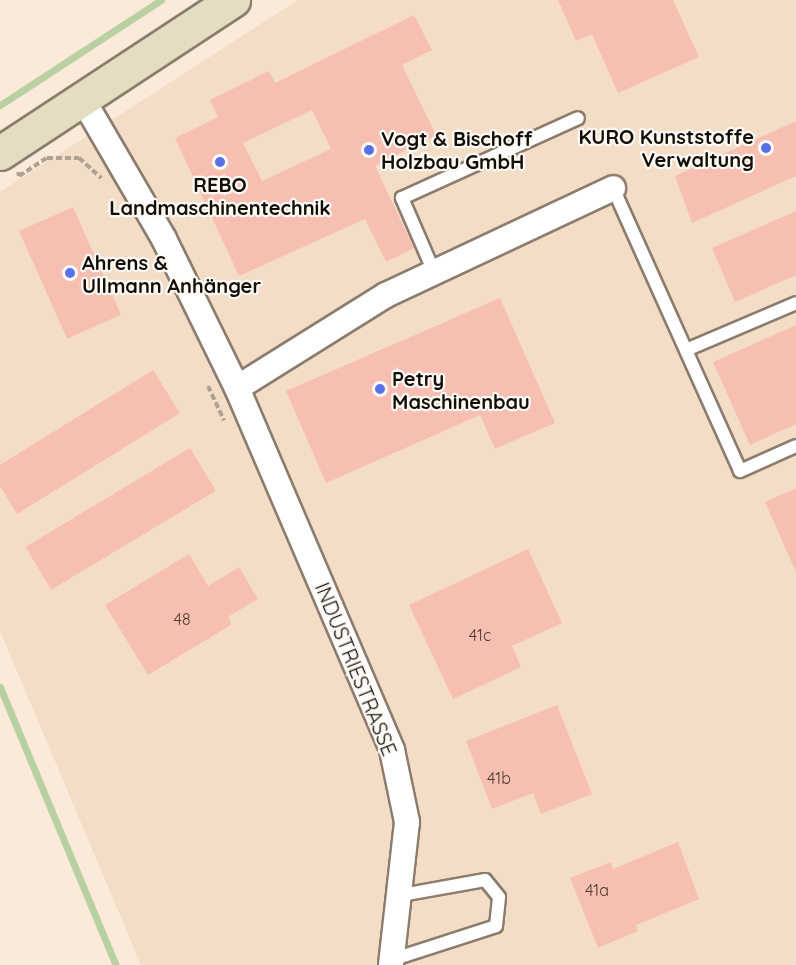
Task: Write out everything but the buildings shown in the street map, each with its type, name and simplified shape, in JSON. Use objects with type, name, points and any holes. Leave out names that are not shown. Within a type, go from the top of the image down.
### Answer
[{"type":"main road","points":[[3,151],[233,0]]},
{"type":"street","name":"INDUSTRIESTRASSE","points":[[82,99],[164,239],[237,388],[392,750],[407,822],[402,895],[391,962]]},
{"type":"street","points":[[237,388],[386,295],[613,188]]},
{"type":"lane","points":[[434,272],[402,198],[578,118]]},
{"type":"lane","points":[[613,188],[740,471],[796,446]]},
{"type":"lane","points":[[686,350],[796,303]]},
{"type":"lane","points":[[391,962],[496,926],[499,897],[485,880],[402,895]]},
{"type":"path","points":[[3,151],[20,176],[47,158],[79,158],[108,188]]},
{"type":"path","points":[[207,384],[227,427]]},
{"type":"shaded area","points":[[298,0],[796,0],[796,965],[141,965],[0,631],[0,192]]},
{"type":"waterway","points":[[0,105],[161,0]]},
{"type":"waterway","points":[[0,687],[116,965]]},
{"type":"place","name":"KURO Kunststoffe Verwaltung","points":[[766,148]]},
{"type":"place","name":"Vogt & Bischoff Holzbau GmbH","points":[[369,150]]},
{"type":"place","name":"REBO Landmaschinentechnik","points":[[220,162]]},
{"type":"place","name":"Ahrens & Ullmann Anhänger","points":[[70,273]]},
{"type":"place","name":"Petry Maschinenbau","points":[[380,389]]}]
